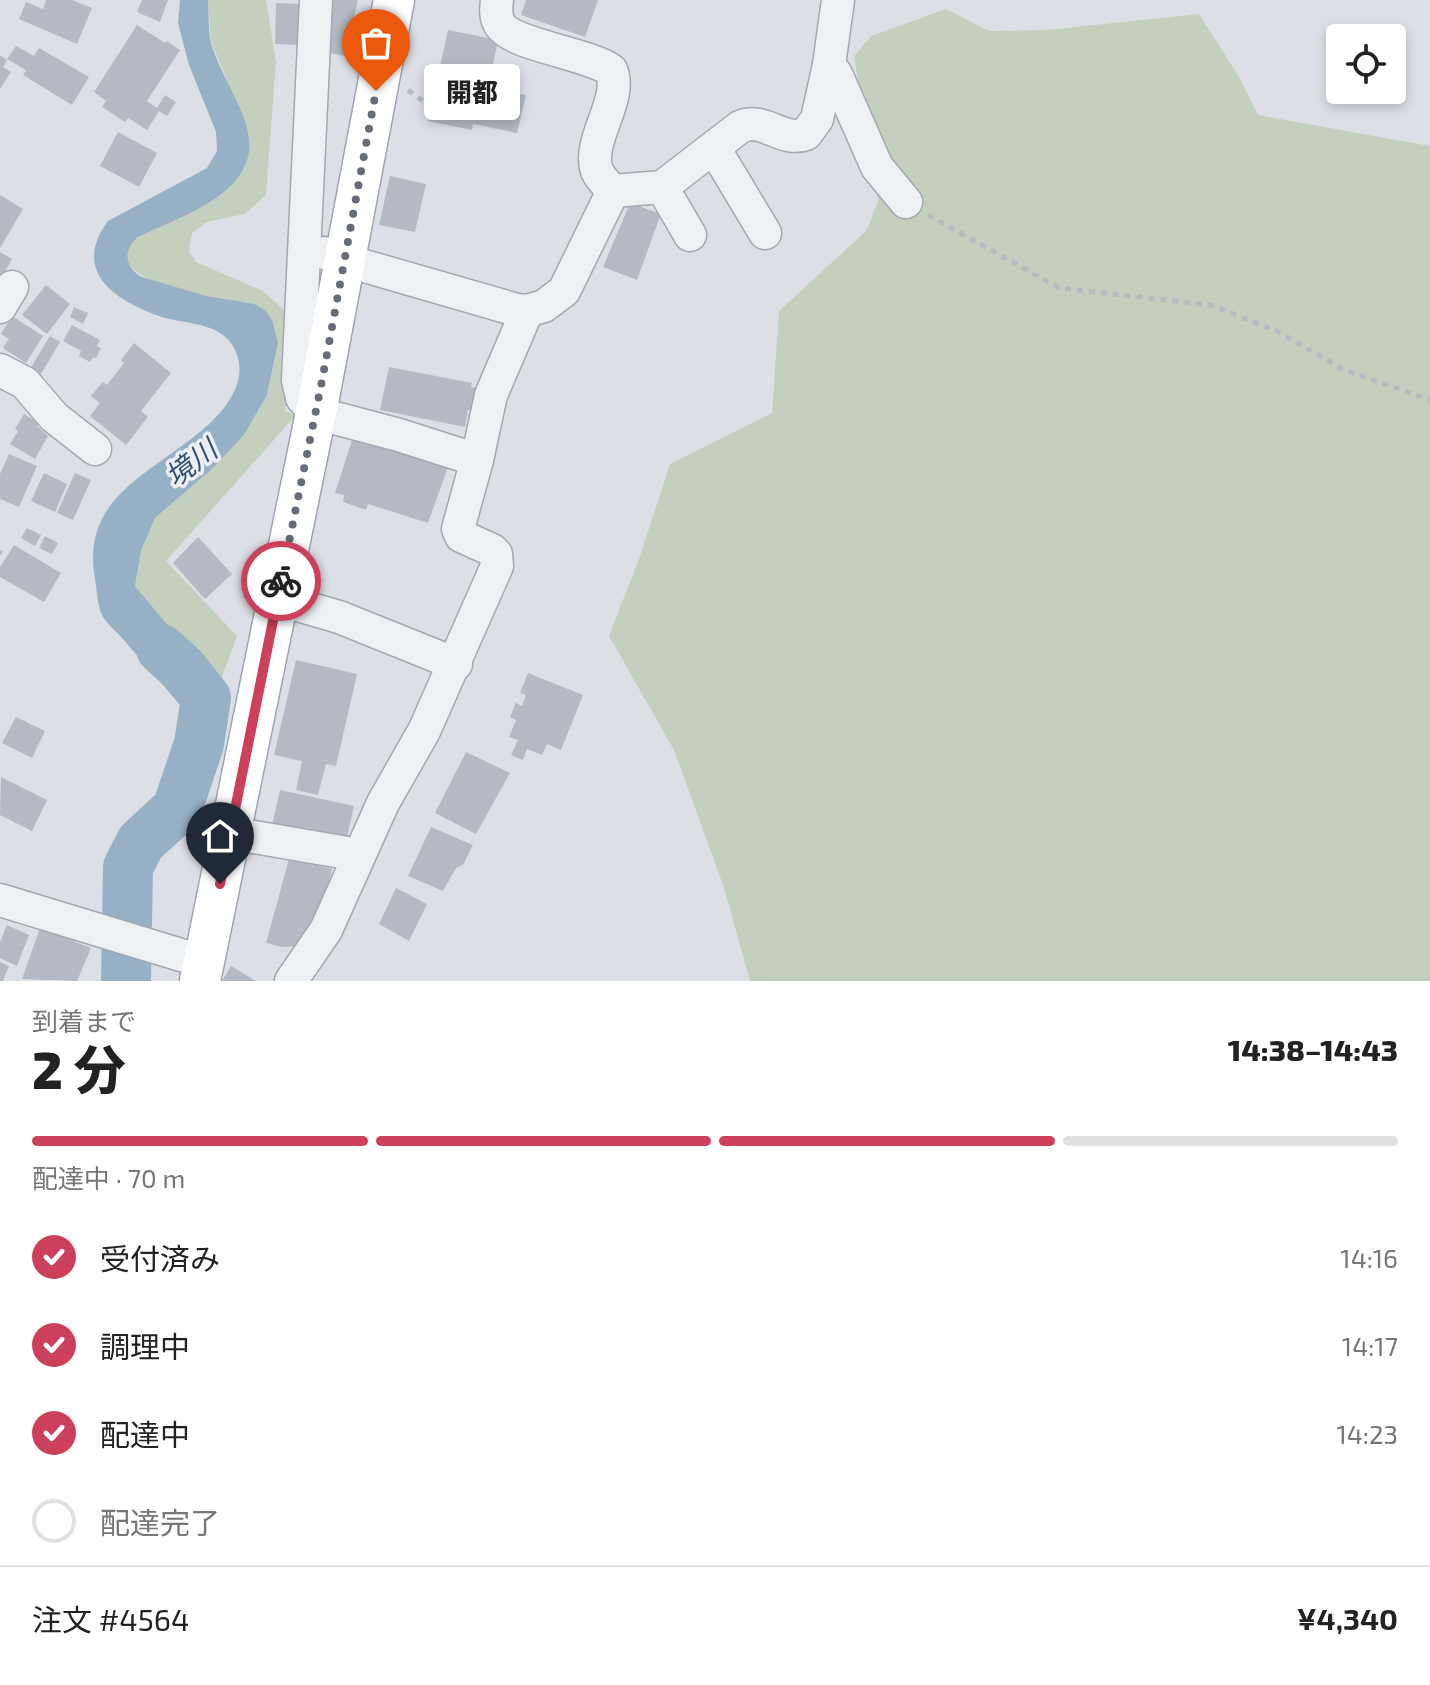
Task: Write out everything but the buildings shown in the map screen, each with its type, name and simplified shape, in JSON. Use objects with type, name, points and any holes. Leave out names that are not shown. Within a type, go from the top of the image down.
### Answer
[{"type":"main road","points":[[202,971],[316,413],[394,0]]},
{"type":"street","points":[[316,0],[298,380],[302,398],[316,413],[477,460]]},
{"type":"street","points":[[497,0],[497,18],[503,29],[524,39],[598,62],[611,70],[614,84],[596,165],[598,173],[613,191]]},
{"type":"street","points":[[613,191],[662,187],[749,123],[790,137],[806,134],[817,119],[829,65],[838,0]]},
{"type":"street","points":[[829,65],[836,74],[877,167],[906,202]]},
{"type":"street","points":[[714,148],[765,233]]},
{"type":"street","points":[[662,187],[690,235]]},
{"type":"street","points":[[305,250],[346,257],[376,269],[507,308],[527,311],[553,300],[564,291],[613,191]]},
{"type":"street","points":[[291,981],[326,930],[383,803],[424,731],[456,664],[497,566],[496,554],[492,550],[461,536],[458,529],[491,395],[527,311]]},
{"type":"street","points":[[0,370],[25,383],[54,417],[95,449]]},
{"type":"street","points":[[277,599],[339,617],[456,664]]},
{"type":"street","points":[[230,833],[359,855]]},
{"type":"street","points":[[0,900],[156,947],[202,971]]},
{"type":"path","points":[[403,88],[428,105]]},
{"type":"path","points":[[906,202],[1059,288],[1211,305],[1279,332],[1342,369],[1430,400]]},
{"type":"green space","points":[[208,0],[266,0],[276,62],[266,195],[245,214],[207,222],[192,233],[189,252],[196,262],[263,291],[295,320],[285,411],[296,415],[166,561],[237,636],[217,691],[197,660],[135,586],[141,551],[155,518],[213,468],[244,435],[267,395],[278,343],[254,304],[194,293],[145,277],[130,266],[127,253],[138,237],[214,199],[227,80],[211,41]]},
{"type":"green space","points":[[946,9],[989,31],[1047,30],[1199,14],[1239,77],[1258,115],[1430,146],[1430,981],[750,981],[724,888],[674,750],[609,636],[640,556],[670,464],[772,413],[779,311],[866,231],[878,201],[854,56],[871,36]]},
{"type":"water","points":[[180,0],[208,0],[211,43],[246,124],[249,142],[247,161],[236,180],[216,198],[138,237],[129,247],[129,264],[142,277],[206,296],[254,304],[265,310],[272,320],[278,343],[267,395],[244,435],[213,468],[155,518],[141,551],[135,586],[197,660],[217,691],[186,711],[104,618],[98,602],[93,555],[96,535],[113,502],[141,475],[212,422],[227,404],[239,378],[236,351],[223,335],[201,325],[142,309],[113,292],[96,269],[94,255],[98,239],[108,221],[207,168],[217,151],[216,132],[189,65],[178,23]]},
{"type":"waterway","name":"境川","points":[[126,981],[128,867],[141,842],[177,809],[199,744],[206,698],[183,669],[161,649]]},
{"type":"way so far","points":[[281,581],[376,91]]},
{"type":"place","name":"開都","points":[[376,91]]},
{"type":"route","points":[[220,884],[281,581]]}]
